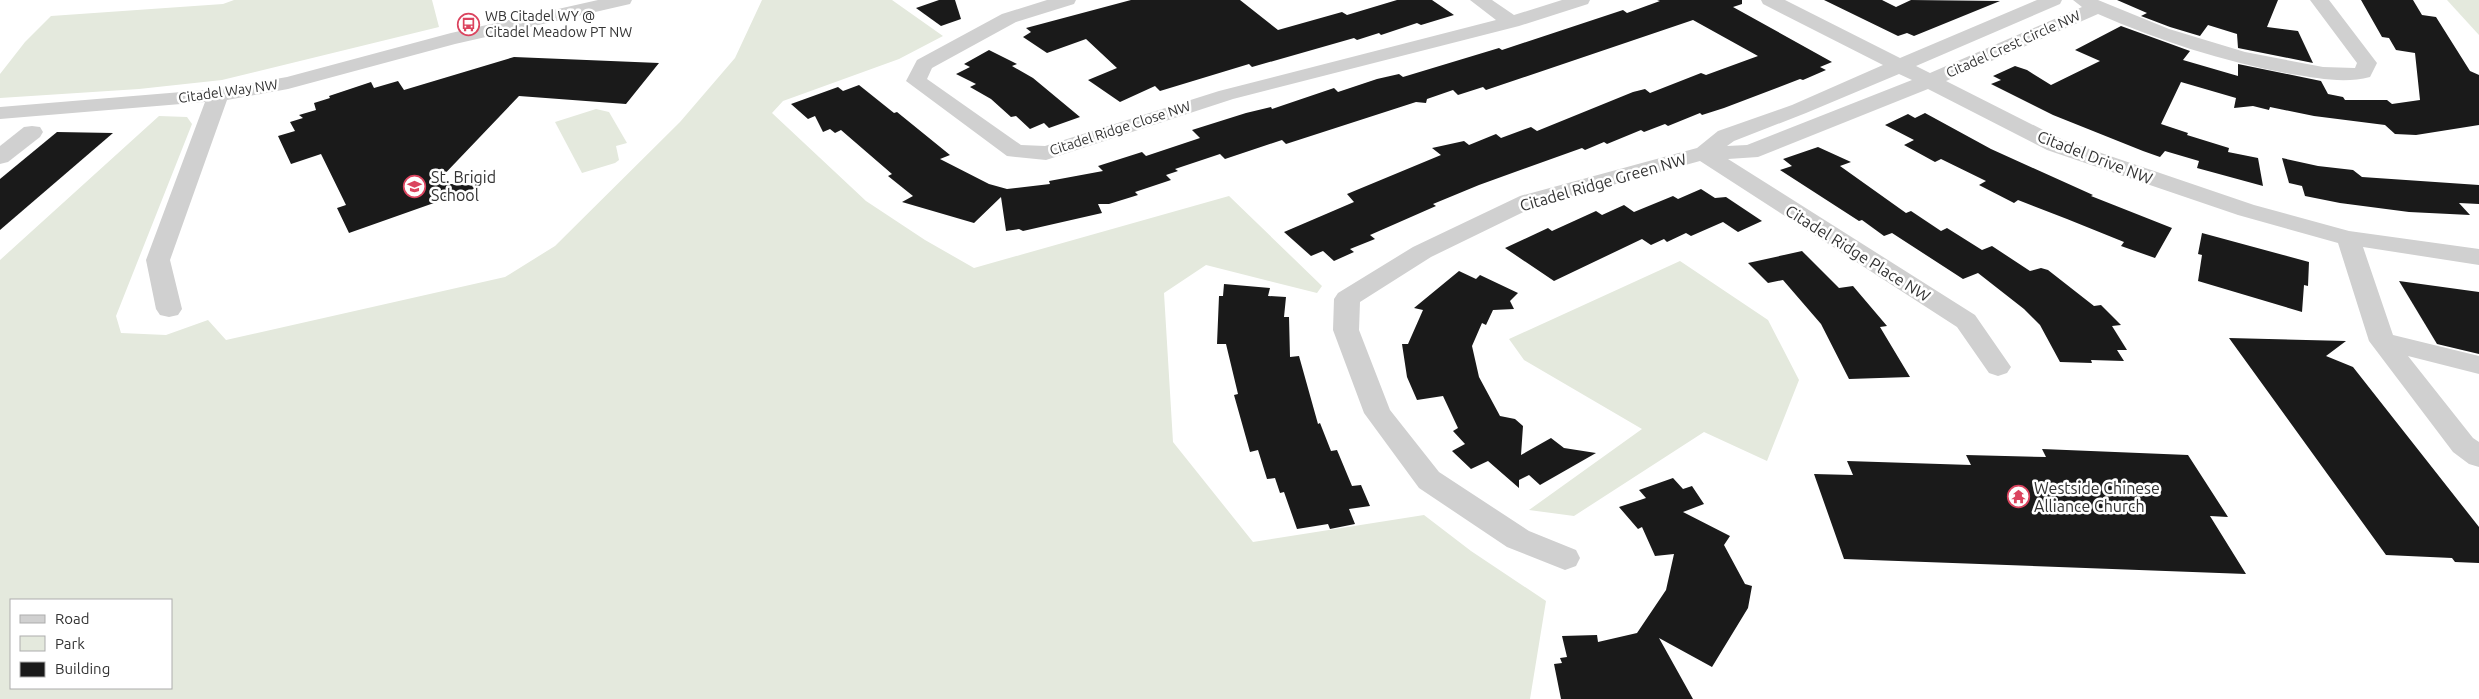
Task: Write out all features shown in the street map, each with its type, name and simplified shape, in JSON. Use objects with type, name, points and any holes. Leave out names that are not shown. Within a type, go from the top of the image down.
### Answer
[{"type":"street","name":"Citadel Way NW","points":[[451,39],[563,0]]},
{"type":"street","name":"Citadel Way NW","points":[[0,113],[218,95],[288,83],[451,39],[565,15],[624,0]]},
{"type":"street","name":"Citadel Ridge Close NW","points":[[1067,0],[1009,18],[956,46],[924,64],[916,81],[1015,151],[1046,153],[1226,95],[1512,22],[1581,0]]},
{"type":"street","points":[[1479,0],[1512,22]]},
{"type":"street","name":"Citadel Drive NW","points":[[1770,0],[2055,145],[2246,210],[2348,238],[2479,257]]},
{"type":"street","name":"Citadel Crest Circle NW","points":[[1897,66],[2053,0]]},
{"type":"street","name":"Citadel Crest Circle NW","points":[[1928,82],[2090,4],[2170,37],[2254,62],[2347,76],[2363,73],[2367,63],[2319,0]]},
{"type":"street","name":"Citadel Ridge Green NW","points":[[1703,153],[1726,136],[1799,109],[1897,66]]},
{"type":"street","name":"Citadel Ridge Green NW","points":[[1565,558],[1518,539],[1429,480],[1378,413],[1346,330],[1346,299],[1422,252],[1528,201],[1703,153],[1750,152],[1928,82]]},
{"type":"street","points":[[169,309],[158,260],[218,95]]},
{"type":"street","points":[[0,156],[32,132]]},
{"type":"street","name":"Citadel Ridge Place NW","points":[[1703,153],[1966,321],[1998,367]]},
{"type":"street","points":[[2348,238],[2382,341],[2463,445],[2479,456]]},
{"type":"street","name":"Citadel Drive NW","points":[[2442,252],[2479,248]]},
{"type":"street","points":[[2382,341],[2479,365]]},
{"type":"green space","points":[[234,0],[432,0],[439,27],[222,80],[139,89],[0,98],[0,74],[25,42],[51,16],[223,4]]},
{"type":"green space","points":[[762,0],[892,0],[943,36],[899,59],[783,101],[772,113],[866,201],[925,240],[974,268],[1229,196],[1322,286],[1317,293],[1206,265],[1164,293],[1173,442],[1253,542],[1424,515],[1471,551],[1546,601],[1530,699],[0,699],[0,260],[159,116],[187,117],[192,124],[116,316],[121,333],[166,335],[208,320],[226,340],[505,277],[555,246],[680,122],[735,58]]},
{"type":"green space","points":[[2447,0],[2479,0],[2479,35]]},
{"type":"green space","points":[[596,109],[609,112],[627,143],[616,146],[619,160],[615,163],[582,173],[555,122]]},
{"type":"green space","points":[[1680,261],[1768,320],[1799,380],[1767,461],[1704,432],[1574,516],[1529,510],[1642,429],[1524,360],[1509,339]]},
{"type":"building","points":[[939,0],[955,0],[961,19],[941,26],[916,8]]},
{"type":"building","points":[[1131,0],[1240,0],[1278,30],[1342,12],[1347,15],[1397,0],[1432,0],[1454,15],[1421,25],[1417,23],[1381,35],[1379,33],[1357,40],[1354,38],[1252,67],[1249,64],[1160,91],[1155,86],[1120,102],[1088,80],[1117,68],[1086,39],[1047,53],[1023,37],[1031,32],[1026,28]]},
{"type":"building","points":[[1657,0],[1742,0],[1742,4],[1733,7],[1832,62],[1820,67],[1826,70],[1803,80],[1800,79],[1724,108],[1702,115],[1700,113],[1668,126],[1665,124],[1644,132],[1641,130],[1607,144],[1604,142],[1585,150],[1582,148],[1479,185],[1433,204],[1436,206],[1370,235],[1375,239],[1350,249],[1354,252],[1334,261],[1323,251],[1311,256],[1284,232],[1354,202],[1347,194],[1441,155],[1432,148],[1464,141],[1469,145],[1496,134],[1501,138],[1531,127],[1537,131],[1633,92],[1645,89],[1650,93],[1701,73],[1706,75],[1758,56],[1693,20],[1486,90],[1483,87],[1458,95],[1453,90],[1427,99],[1426,103],[1416,102],[1286,144],[1282,140],[1225,159],[1220,154],[1175,169],[1178,171],[1166,175],[1171,180],[1135,192],[1138,195],[1109,204],[1098,204],[1102,213],[1023,231],[1019,229],[1006,231],[1001,197],[974,223],[902,202],[913,196],[888,176],[892,174],[841,130],[835,133],[830,129],[823,132],[815,116],[808,119],[791,104],[838,87],[843,91],[859,85],[894,113],[897,112],[950,155],[940,159],[989,184],[1007,189],[1050,184],[1049,181],[1103,171],[1098,166],[1142,152],[1146,156],[1200,138],[1192,130],[1246,113],[1271,107],[1272,109],[1334,88],[1338,92],[1377,79],[1399,74],[1403,77],[1499,48],[1502,50],[1623,10],[1627,13],[1660,1]]},
{"type":"building","points":[[1824,0],[1882,0],[1896,7],[1911,0],[2000,1],[1914,36],[1907,33],[1898,36]]},
{"type":"building","points":[[2117,0],[2278,0],[2267,27],[2298,31],[2313,63],[2238,48],[2237,34],[2208,25],[2200,36],[2170,27],[2141,16],[2147,13]]},
{"type":"building","points":[[2361,0],[2413,0],[2422,15],[2436,17],[2470,71],[2479,75],[2479,125],[2416,135],[2395,134],[2385,125],[2314,116],[2270,107],[2269,110],[2253,106],[2234,108],[2236,98],[2181,82],[2161,124],[2188,133],[2187,135],[2229,148],[2228,152],[2258,158],[2263,186],[2197,168],[2199,161],[2165,151],[2160,157],[2143,151],[2053,115],[1991,84],[2001,80],[1993,76],[2015,66],[2027,70],[2051,85],[2100,61],[2075,50],[2121,26],[2190,51],[2183,60],[2238,76],[2238,64],[2321,81],[2328,94],[2343,97],[2345,100],[2387,100],[2392,104],[2420,100],[2415,53],[2396,50],[2389,38],[2382,37]]},
{"type":"building","points":[[989,50],[1017,64],[1012,66],[1033,78],[1080,117],[1049,128],[1044,123],[1030,129],[1016,116],[1011,117],[991,99],[970,87],[976,84],[956,74],[970,67],[964,64]]},
{"type":"building","points":[[514,57],[659,63],[626,104],[519,96],[436,183],[482,186],[349,233],[337,208],[346,205],[321,154],[291,164],[278,136],[295,131],[290,122],[303,118],[299,115],[316,110],[314,103],[330,98],[329,96],[371,82],[374,88],[398,81],[404,90]]},
{"type":"building","points":[[1925,113],[1991,149],[2093,195],[2091,196],[2172,228],[2155,258],[2121,246],[2124,242],[2067,219],[2018,200],[2014,203],[1979,185],[1986,181],[1941,159],[1935,162],[1904,145],[1914,140],[1885,125],[1908,114],[1915,118]]},
{"type":"building","points":[[57,132],[113,133],[0,230],[0,179]]},
{"type":"building","points":[[1818,147],[1851,162],[1840,166],[1906,213],[1911,211],[1941,231],[1947,228],[1982,250],[1992,246],[2030,271],[2041,268],[2048,270],[2094,306],[2101,305],[2121,325],[2112,326],[2127,350],[2117,350],[2124,361],[2091,360],[2092,363],[2060,362],[2040,325],[2024,309],[1978,273],[1963,279],[1892,233],[1884,236],[1862,220],[1859,221],[1780,170],[1792,166],[1783,159]]},
{"type":"building","points":[[2282,158],[2318,166],[2353,170],[2362,177],[2479,185],[2479,204],[2459,203],[2470,215],[2409,212],[2340,203],[2305,196],[2302,186],[2289,183]]},
{"type":"building","points":[[1701,189],[1715,198],[1726,197],[1762,221],[1738,232],[1723,222],[1691,236],[1686,233],[1667,242],[1664,239],[1651,245],[1642,239],[1554,281],[1505,248],[1548,228],[1552,231],[1596,211],[1602,215],[1624,205],[1634,212],[1673,196],[1678,199]]},
{"type":"building","points":[[2202,233],[2309,262],[2308,286],[2304,285],[2302,312],[2198,281],[2202,255],[2198,254]]},
{"type":"building","points":[[1802,251],[1839,288],[1853,286],[1887,326],[1880,327],[1910,377],[1849,379],[1821,324],[1783,280],[1768,283],[1748,263]]},
{"type":"building","points":[[1459,271],[1476,279],[1480,275],[1518,293],[1510,301],[1514,309],[1493,310],[1486,325],[1482,323],[1472,346],[1479,377],[1500,416],[1515,419],[1523,426],[1521,455],[1551,438],[1564,448],[1596,453],[1540,485],[1529,475],[1519,480],[1519,488],[1488,461],[1471,469],[1452,451],[1465,444],[1453,431],[1458,428],[1443,396],[1417,400],[1407,377],[1402,344],[1408,344],[1423,310],[1414,308]]},
{"type":"building","points":[[2399,281],[2479,292],[2479,354],[2437,344]]},
{"type":"building","points":[[1224,284],[1270,288],[1268,296],[1286,297],[1284,317],[1289,317],[1290,357],[1299,356],[1318,424],[1320,423],[1331,451],[1337,450],[1352,486],[1361,485],[1370,506],[1349,509],[1355,524],[1330,529],[1328,524],[1297,529],[1284,492],[1280,493],[1275,478],[1267,479],[1258,450],[1250,452],[1234,395],[1238,394],[1226,344],[1217,344],[1219,296],[1223,296]]},
{"type":"building","points":[[2229,338],[2346,341],[2326,356],[2353,367],[2479,527],[2479,563],[2455,562],[2452,558],[2386,555]]},
{"type":"building","name":"Westside Chinese Alliance Church","points":[[2042,449],[2188,455],[2228,517],[2210,516],[2246,574],[1844,559],[1814,474],[1853,475],[1847,461],[1971,465],[1966,455],[2046,457]]},
{"type":"building","points":[[1673,478],[1683,489],[1692,486],[1704,504],[1683,512],[1730,536],[1724,545],[1745,584],[1752,586],[1748,608],[1712,667],[1659,638],[1693,699],[1561,699],[1554,664],[1562,663],[1560,658],[1567,657],[1562,636],[1597,635],[1598,642],[1637,633],[1666,590],[1674,554],[1655,556],[1642,527],[1638,529],[1619,507],[1646,498],[1639,490]]},
{"type":"place","name":"WB Citadel WY @ Citadel Meadow PT NW","points":[[469,24]]},
{"type":"place","name":"St. Brigid School","points":[[415,186]]},
{"type":"place","name":"Westside Chinese Alliance Church","points":[[2018,497]]}]
